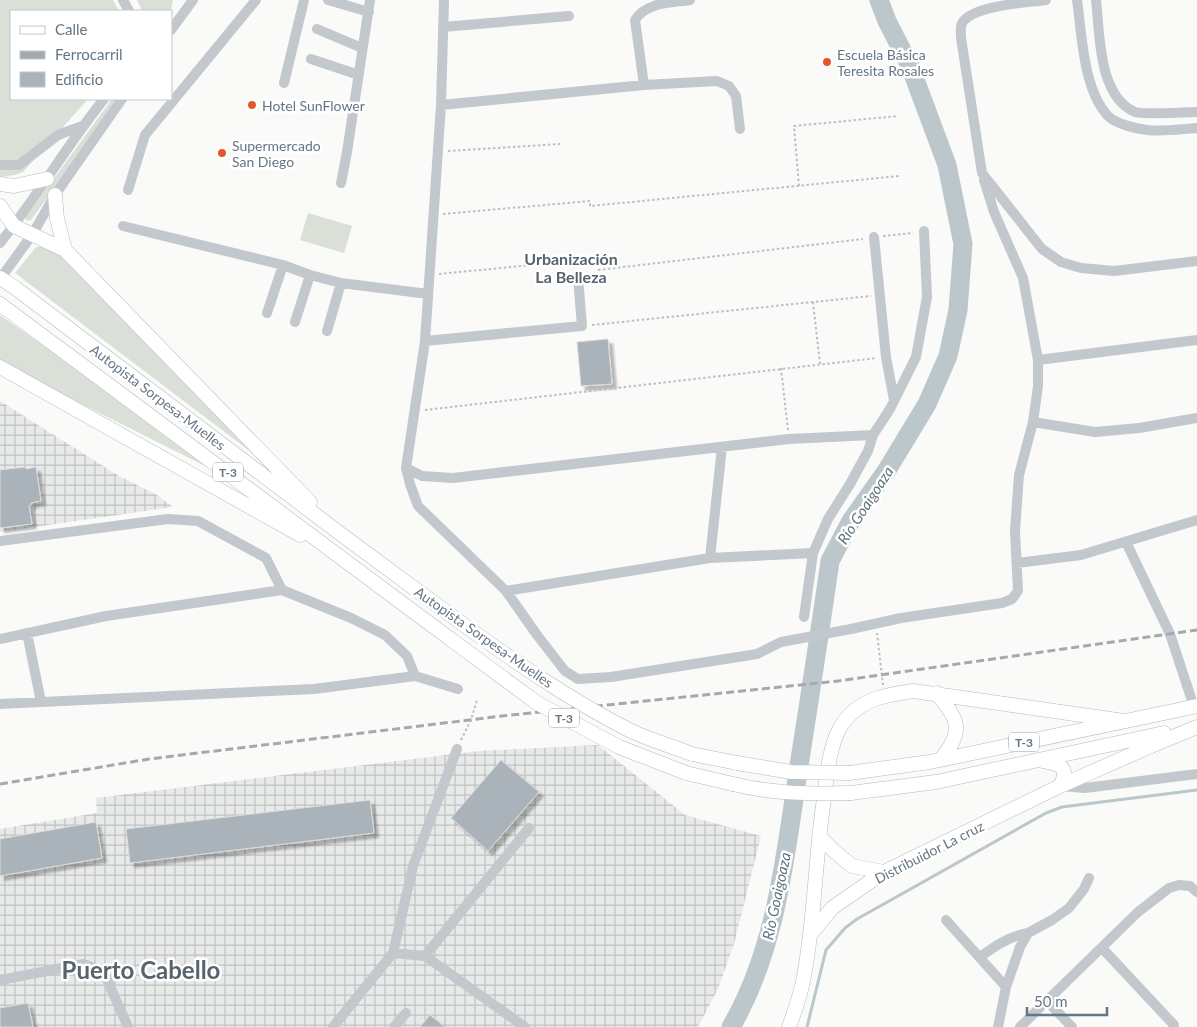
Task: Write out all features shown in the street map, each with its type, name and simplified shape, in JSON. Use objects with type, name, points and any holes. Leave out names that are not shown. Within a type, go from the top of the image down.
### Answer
[{"type":"main road","points":[[0,184],[14,186],[47,179]]},
{"type":"main road","points":[[55,195],[57,219],[65,250]]},
{"type":"main road","points":[[0,206],[14,226],[65,250],[342,534]]},
{"type":"main road","name":"Autopista Sorpesa-Muelles","points":[[0,279],[527,670],[632,731],[692,754],[791,772],[849,773],[941,760],[1195,707]]},
{"type":"main road","name":"Autopista Sorpesa-Muelles","points":[[1,305],[537,703],[619,747],[686,773],[759,791],[813,794],[851,793],[936,782],[1197,727]]},
{"type":"main road","points":[[0,369],[233,496],[358,569]]},
{"type":"main road","points":[[789,1027],[804,978],[810,935],[818,836],[830,755],[841,726],[858,708],[884,695],[913,691],[1124,721]]},
{"type":"main road","points":[[937,693],[952,713],[957,726],[956,737],[941,760]]},
{"type":"main road","name":"Distribuidor La cruz","points":[[810,935],[832,908],[884,872],[1060,786],[1197,727]]},
{"type":"main road","points":[[1038,760],[1056,763],[1064,768],[1065,775],[1060,786]]},
{"type":"main road","points":[[818,836],[852,866],[884,872]]},
{"type":"street","points":[[172,29],[193,0]]},
{"type":"street","points":[[128,190],[146,135],[256,0]]},
{"type":"street","points":[[284,83],[304,0]]},
{"type":"street","points":[[328,0],[369,12]]},
{"type":"street","points":[[341,182],[370,0]]},
{"type":"street","points":[[444,0],[441,105],[425,341],[406,468],[418,506],[506,591],[565,671],[578,678],[611,677],[757,654],[781,642],[901,618],[1002,603],[1012,599],[1018,591],[1015,531],[1019,475],[1033,422],[1038,386],[1038,360],[1023,278],[994,212],[982,173],[961,38],[962,24],[970,15],[985,9],[1046,0]]},
{"type":"street","points":[[644,85],[636,20],[640,12],[650,7],[690,0]]},
{"type":"street","points":[[1078,0],[1087,66],[1093,94],[1109,117],[1130,127],[1148,130],[1197,128]]},
{"type":"street","points":[[1096,0],[1101,50],[1107,79],[1118,99],[1136,113],[1197,112]]},
{"type":"street","points":[[443,26],[569,16]]},
{"type":"street","points":[[317,29],[362,48]]},
{"type":"street","points":[[311,59],[359,75]]},
{"type":"street","points":[[441,105],[644,85],[717,81],[729,86],[736,96],[740,129]]},
{"type":"street","points":[[0,243],[47,179],[82,126],[103,100]]},
{"type":"street","points":[[0,279],[32,235],[55,195],[121,100]]},
{"type":"street","points":[[0,165],[19,164],[58,135],[82,126]]},
{"type":"street","points":[[982,173],[1042,249],[1061,262],[1081,268],[1114,271],[1197,261]]},
{"type":"street","points":[[122,226],[283,265],[341,283],[428,294]]},
{"type":"street","points":[[804,617],[814,553],[828,519],[868,451],[873,435],[890,408],[916,357],[927,297],[924,231]]},
{"type":"street","points":[[874,238],[886,356],[894,400]]},
{"type":"street","points":[[267,313],[283,265]]},
{"type":"street","points":[[295,322],[310,274]]},
{"type":"street","points":[[425,341],[582,326],[578,277]]},
{"type":"street","points":[[328,331],[341,283]]},
{"type":"street","points":[[1038,360],[1197,340]]},
{"type":"street","points":[[1033,422],[1095,432],[1139,428],[1197,418]]},
{"type":"street","points":[[406,468],[422,476],[453,478],[789,439],[873,435]]},
{"type":"street","points":[[710,558],[722,447]]},
{"type":"street","points":[[0,541],[168,518],[198,521],[266,558],[282,590]]},
{"type":"street","points":[[1017,563],[1081,555],[1197,520]]},
{"type":"street","points":[[1126,542],[1170,634],[1195,707]]},
{"type":"street","points":[[506,591],[710,558],[814,553]]},
{"type":"street","points":[[0,639],[106,616],[282,590],[351,618],[385,635],[407,656],[415,676]]},
{"type":"street","points":[[27,633],[41,702]]},
{"type":"street","points":[[0,704],[314,689],[415,676],[458,689]]},
{"type":"street","points":[[333,1027],[393,953],[413,866],[457,749]]},
{"type":"street","points":[[1060,786],[1086,788],[1197,774]]},
{"type":"street","points":[[425,956],[529,828]]},
{"type":"street","points":[[980,958],[1000,942],[1028,933],[1069,908],[1084,889],[1089,878]]},
{"type":"street","points":[[1020,1027],[1138,912],[1169,888],[1179,885],[1190,886],[1197,892]]},
{"type":"street","points":[[946,920],[1006,986]]},
{"type":"street","points":[[998,1027],[1006,986],[1020,947],[1028,933]]},
{"type":"street","points":[[1102,948],[1174,1025]]},
{"type":"street","points":[[393,953],[425,956],[525,1027]]},
{"type":"street","points":[[0,980],[83,964],[95,968],[105,975],[128,1027]]},
{"type":"street","points":[[1047,1001],[1072,1027]]},
{"type":"street","points":[[394,1027],[406,1013]]},
{"type":"path","points":[[799,186],[794,126],[898,116]]},
{"type":"path","points":[[438,152],[560,144]]},
{"type":"path","points":[[433,215],[590,201],[590,206],[899,176]]},
{"type":"path","points":[[598,270],[924,231]]},
{"type":"path","points":[[429,274],[573,261]]},
{"type":"path","points":[[582,326],[879,295]]},
{"type":"path","points":[[813,302],[820,364]]},
{"type":"path","points":[[415,411],[886,356]]},
{"type":"path","points":[[781,368],[789,439]]},
{"type":"path","points":[[876,624],[884,695]]},
{"type":"path","points":[[457,749],[471,720],[477,700]]},
{"type":"shaded area","points":[[0,0],[113,0],[118,10],[10,10],[10,100],[87,100],[23,172],[0,177]]},
{"type":"shaded area","points":[[137,0],[173,0],[171,10],[142,10]]},
{"type":"shaded area","points":[[111,100],[119,100],[31,220],[27,221],[25,218]]},
{"type":"shaded area","points":[[308,213],[352,226],[344,253],[300,240]]},
{"type":"shaded area","points":[[43,246],[61,250],[259,458],[15,273],[36,247]]},
{"type":"shaded area","points":[[0,315],[241,484],[0,363]]},
{"type":"shaded area","points":[[0,401],[119,476],[157,495],[173,507],[0,532]]},
{"type":"shaded area","points":[[598,745],[685,815],[761,836],[734,944],[718,989],[698,1027],[0,1027],[0,829],[97,813],[96,798],[479,751]]},
{"type":"building","points":[[608,339],[612,384],[581,386],[577,342]]},
{"type":"building","points":[[26,467],[26,469],[36,467],[41,501],[31,503],[29,506],[32,524],[0,528],[0,470]]},
{"type":"building","points":[[501,760],[539,792],[488,851],[451,818]]},
{"type":"building","points":[[370,800],[374,833],[130,863],[126,829]]},
{"type":"building","points":[[96,822],[102,858],[0,876],[0,839]]},
{"type":"building","points":[[28,1003],[33,1027],[0,1027],[0,1008]]},
{"type":"building","points":[[430,1015],[445,1027],[420,1027]]},
{"type":"waterway","name":"Río Goaigoaza","points":[[731,1027],[759,967],[776,903],[783,870],[830,561],[851,521],[887,470],[927,404],[948,356],[958,310],[963,244],[947,165],[910,66],[887,21],[879,0]]},
{"type":"waterway","points":[[807,1027],[826,950],[845,928],[857,919],[1046,813],[1062,807],[1197,790]]},
{"type":"railway","points":[[0,784],[149,759],[502,716],[838,681],[1197,630]]},
{"type":"place","name":"Escuela Básica Teresita Rosales","points":[[827,62]]},
{"type":"place","name":"Hotel SunFlower","points":[[252,105]]},
{"type":"place","name":"Supermercado San Diego","points":[[222,153]]},
{"type":"district","name":"Urbanización La Belleza","points":[[571,267]]},
{"type":"district","name":"Puerto Cabello","points":[[141,969]]}]
